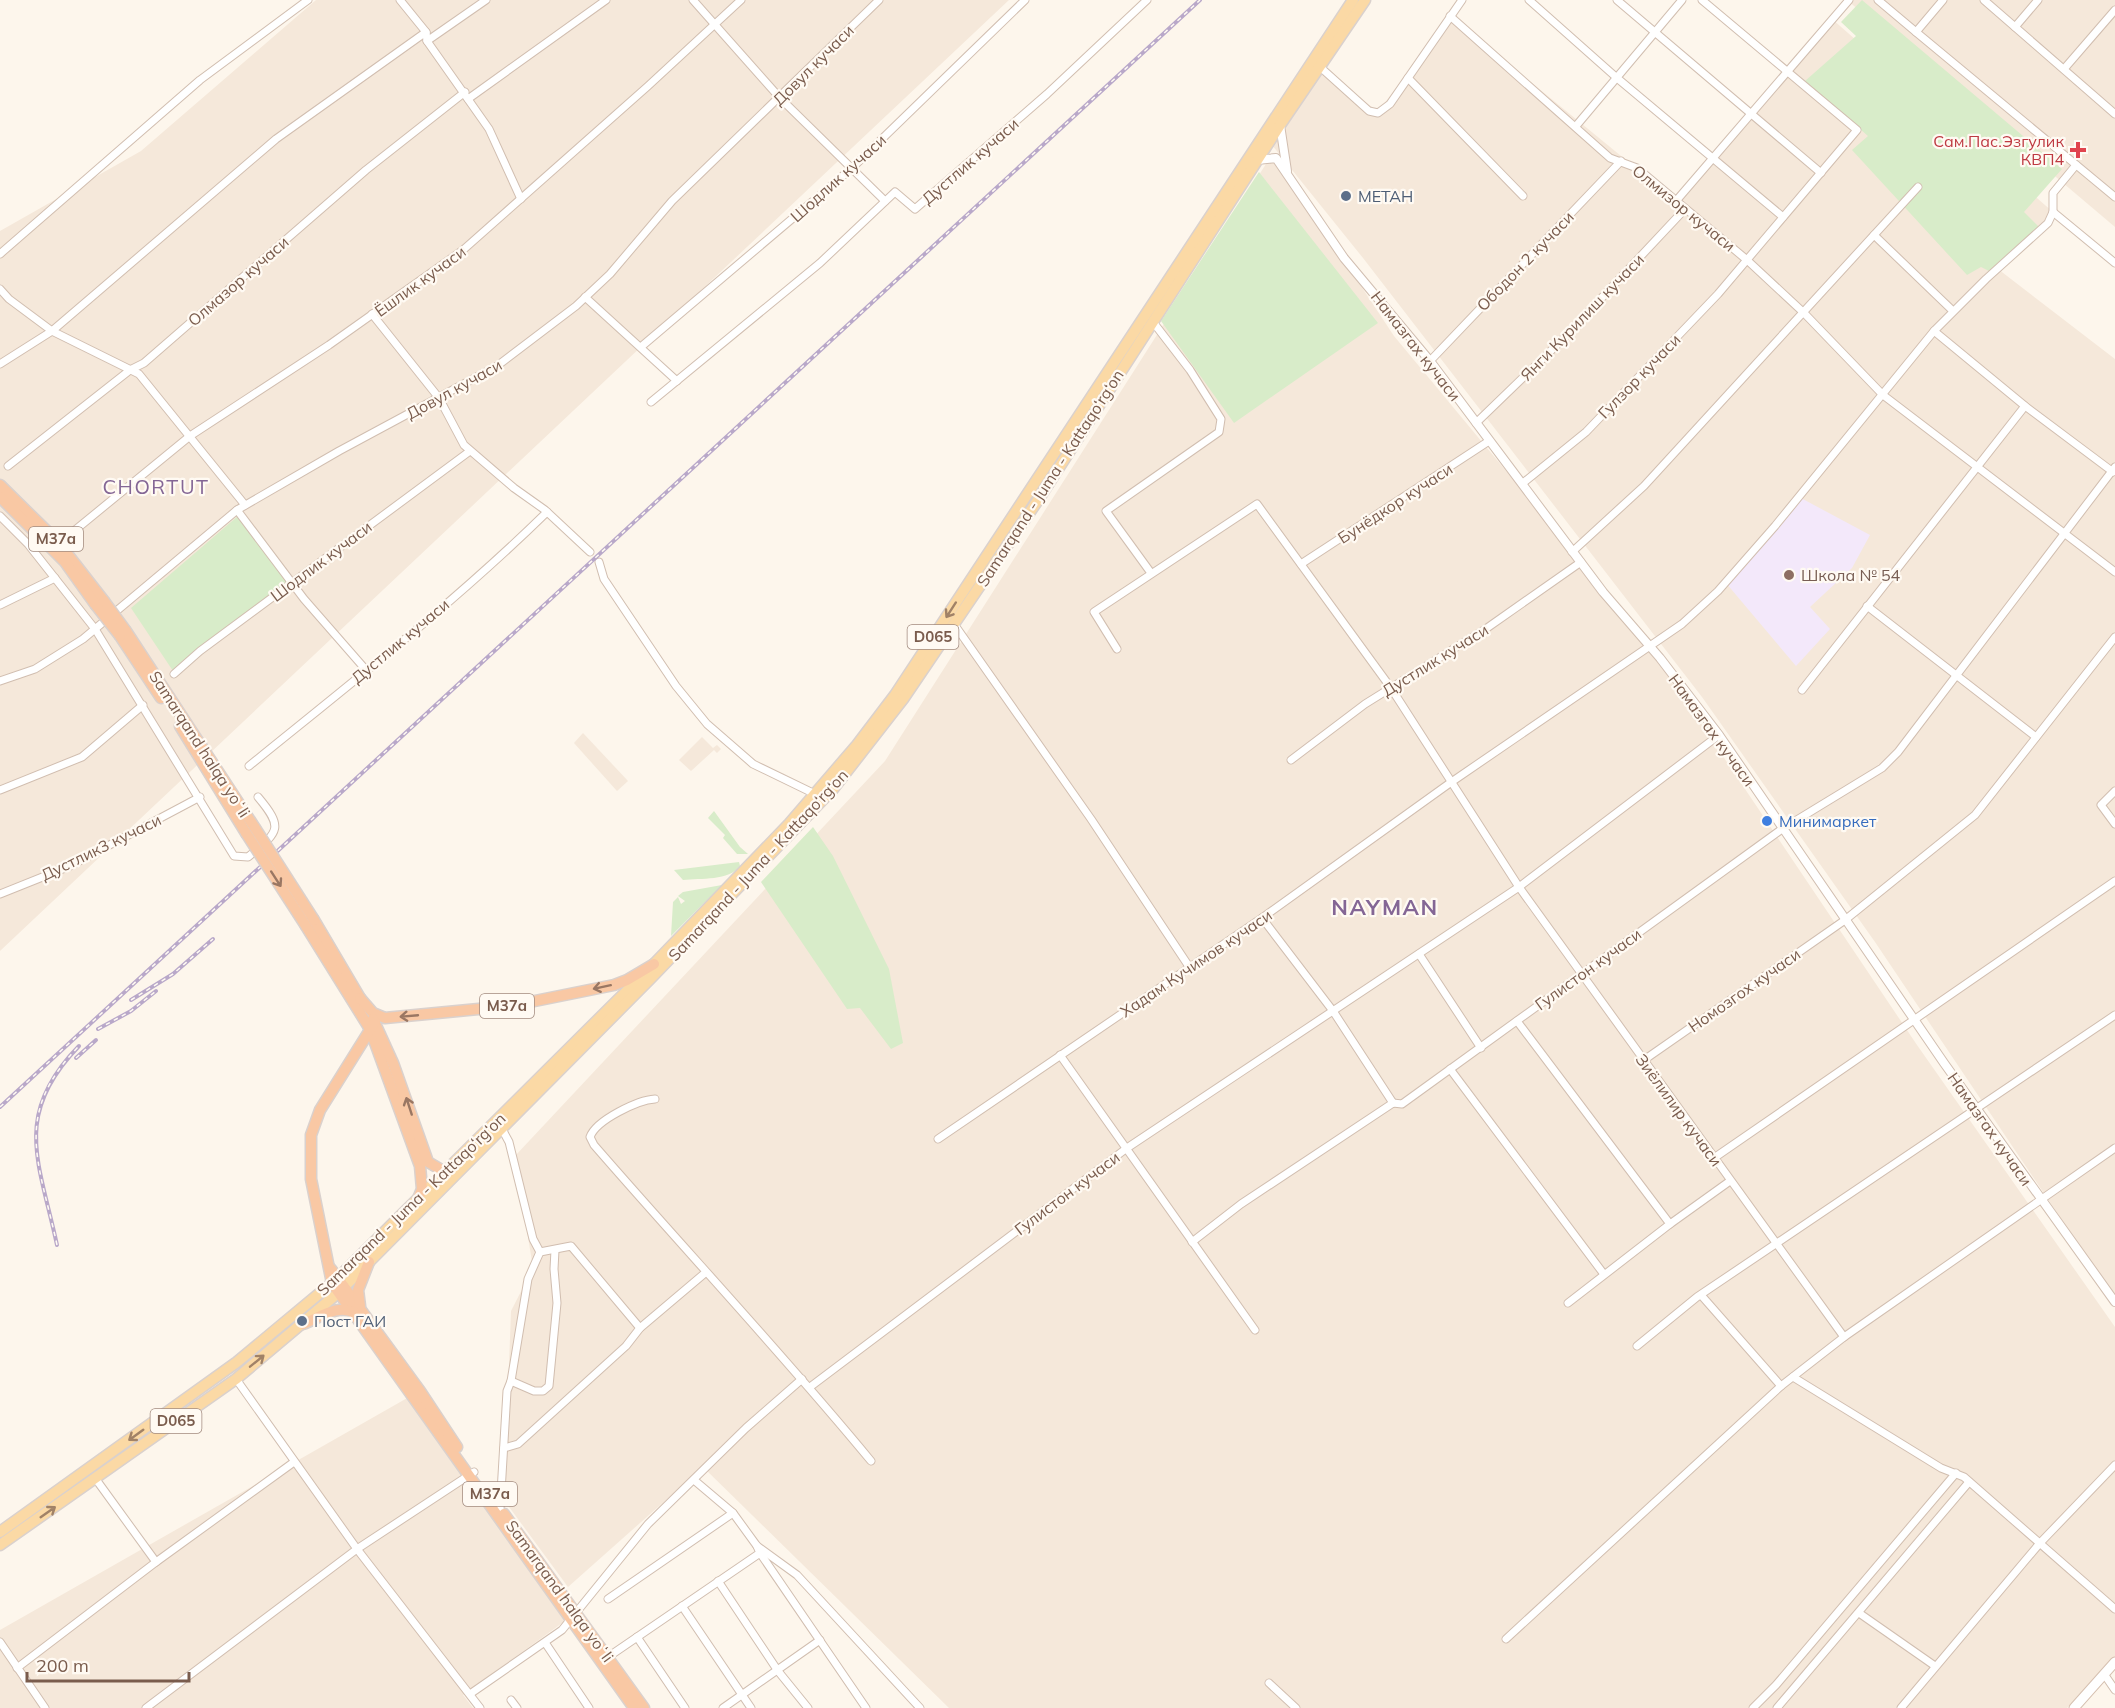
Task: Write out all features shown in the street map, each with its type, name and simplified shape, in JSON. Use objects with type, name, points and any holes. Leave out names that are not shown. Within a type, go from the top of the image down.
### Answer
[{"type":"highway","name":"Samarqand halqa yoʻli","points":[[0,485],[58,542],[123,634],[360,998],[402,1086],[428,1162],[445,1172]]},
{"type":"highway","name":"Samarqand halqa yoʻli","points":[[0,496],[65,562],[99,602]]},
{"type":"highway","name":"Samarqand halqa yoʻli","points":[[310,923],[363,1017],[372,1025],[420,1166],[422,1189],[418,1199]]},
{"type":"highway","name":"M37a","points":[[360,998],[373,1013],[385,1018],[484,1009],[614,985],[627,981],[654,964]]},
{"type":"highway","points":[[358,1047],[365,1030],[363,1017]]},
{"type":"highway","name":"Samarqand halqa yoʻli","points":[[372,1025],[320,1110],[311,1135],[312,1179],[336,1282],[574,1618],[608,1657],[644,1708]]},
{"type":"highway","points":[[303,1324],[337,1310],[358,1311],[358,1290],[369,1262]]},
{"type":"highway","name":"Samarqand halqa yoʻli","points":[[471,1474],[500,1509],[634,1708]]},
{"type":"main road","name":"Samarqand - Juma - Kattaqo‘rg‘on","points":[[0,1532],[237,1362],[336,1282],[654,964],[817,795],[895,695],[1000,545],[1353,0]]},
{"type":"main road","name":"Samarqand - Juma - Kattaqo‘rg‘on","points":[[1120,363],[1153,322],[1280,125],[1365,0]]},
{"type":"main road","name":"Samarqand - Juma - Kattaqo‘rg‘on","points":[[0,1545],[236,1379],[303,1324],[336,1282],[369,1262],[502,1129],[833,789],[903,699],[954,624],[1000,545]]},
{"type":"main road","points":[[2074,1708],[2115,1662]]},
{"type":"street","points":[[0,254],[200,80],[308,0]]},
{"type":"street","points":[[400,0],[426,32],[427,40],[467,95],[506,162],[521,199]]},
{"type":"street","points":[[427,40],[486,0]]},
{"type":"street","name":"Олмазор кучаси","points":[[8,466],[130,370],[144,363],[366,170],[467,95],[606,0]]},
{"type":"street","points":[[651,402],[820,263],[885,201],[780,98],[693,0]]},
{"type":"street","name":"Ёшлик кучаси","points":[[74,531],[190,436],[464,250],[715,26],[741,0]]},
{"type":"street","name":"Довул кучаси","points":[[0,681],[35,669],[95,628],[237,510],[339,451],[497,366],[585,297],[610,274],[672,201],[879,0]]},
{"type":"street","name":"Шодлик кучаси","points":[[642,346],[852,168],[1025,0]]},
{"type":"street","name":"Дустлик кучаси","points":[[885,201],[895,192],[915,209],[1047,94],[1147,0]]},
{"type":"street","points":[[1319,66],[1369,111],[1378,113],[1390,104],[1462,0]]},
{"type":"street","points":[[1529,0],[1617,78],[1783,217]]},
{"type":"street","points":[[1617,0],[1821,172]]},
{"type":"street","points":[[1576,126],[1682,0]]},
{"type":"street","points":[[1702,0],[1789,70]]},
{"type":"street","points":[[1676,201],[1849,0]]},
{"type":"street","points":[[1878,0],[2115,197]]},
{"type":"street","points":[[1916,32],[1943,0]]},
{"type":"street","points":[[1984,0],[2114,111]]},
{"type":"street","points":[[2015,27],[2038,0]]},
{"type":"street","points":[[2064,69],[2115,10]]},
{"type":"street","name":"Олмизор кучаси","points":[[1450,16],[1611,158],[1637,168],[1747,260],[1804,313],[1883,395],[2115,572]]},
{"type":"street","points":[[0,364],[52,331],[276,139],[426,32]]},
{"type":"street","name":"Гулзор кучаси","points":[[1523,483],[1586,432],[1718,294],[1857,130],[1789,70]]},
{"type":"street","points":[[1408,78],[1523,196]]},
{"type":"street","points":[[1280,125],[1288,175]]},
{"type":"street","points":[[1257,160],[1276,158],[1288,175]]},
{"type":"street","name":"Ободон 2 кучаси","points":[[1430,361],[1621,161]]},
{"type":"street","points":[[2076,165],[2053,193],[2053,212],[2115,263]]},
{"type":"street","name":"Намазгах кучаси","points":[[1288,175],[1344,258],[1430,361],[1523,483],[1572,552],[1651,647],[1719,735],[1977,1110],[2115,1302]]},
{"type":"street","points":[[1572,552],[1644,486],[1918,187]]},
{"type":"street","name":"Янги Курилиш кучаси","points":[[1476,423],[1563,339],[1685,208]]},
{"type":"street","name":"Хадам Кучимов кучаси","points":[[938,1139],[1190,968],[1450,783],[1682,624],[1719,591],[1934,331],[2048,223],[2053,212]]},
{"type":"street","points":[[1874,235],[1953,311]]},
{"type":"street","points":[[0,289],[9,299],[52,331],[139,375],[245,506]]},
{"type":"street","points":[[585,297],[642,346],[677,381]]},
{"type":"street","points":[[372,314],[439,398],[454,431],[470,451],[513,488],[547,512],[590,552]]},
{"type":"street","points":[[1117,649],[1094,612],[1151,573],[1106,511],[1219,432],[1222,425],[1221,419],[1190,370],[1153,322]]},
{"type":"street","points":[[1934,331],[2025,406],[2114,471]]},
{"type":"street","points":[[1802,690],[2025,406]]},
{"type":"street","name":"Бунёдкор кучаси","points":[[1301,564],[1490,441]]},
{"type":"street","name":"Шодлик кучаси","points":[[174,674],[200,651],[470,451]]},
{"type":"street","name":"Гулистон кучаси","points":[[1192,1242],[1240,1204],[1393,1102],[1402,1104],[1782,829],[1882,768],[1898,752],[2114,471]]},
{"type":"street","name":"Зиёлилир кучаси","points":[[1151,573],[1257,504],[1391,688],[1519,887],[1776,1246],[1844,1337]]},
{"type":"street","points":[[237,510],[304,599],[366,670]]},
{"type":"street","name":"Дустлик кучаси","points":[[249,766],[514,545],[547,512]]},
{"type":"street","points":[[0,516],[28,544],[95,628],[234,856],[244,858],[270,839],[275,829],[273,815],[258,797]]},
{"type":"street","points":[[599,562],[604,579],[676,686],[707,724],[753,764],[817,795]]},
{"type":"street","name":"Дустлик кучаси","points":[[1291,760],[1365,704],[1487,628],[1581,562]]},
{"type":"street","points":[[0,605],[55,578]]},
{"type":"street","points":[[1867,606],[2036,737]]},
{"type":"street","points":[[954,624],[1091,819],[1190,968]]},
{"type":"street","name":"Номозгох кучаси","points":[[1644,1060],[1845,920],[1975,815],[2115,637]]},
{"type":"street","points":[[0,790],[81,757],[143,705]]},
{"type":"street","name":"Гулистон кучаси","points":[[810,1387],[1127,1148],[1519,887],[1719,735]]},
{"type":"street","points":[[2115,791],[2101,805],[2115,824]]},
{"type":"street","name":"Дустлик3 кучаси","points":[[0,894],[70,866],[200,797]]},
{"type":"street","points":[[1714,1158],[2115,882]]},
{"type":"street","points":[[1262,918],[1333,1011],[1393,1102]]},
{"type":"street","points":[[1419,954],[1480,1048]]},
{"type":"street","points":[[1637,1346],[1701,1295],[2115,1015]]},
{"type":"street","points":[[1516,1021],[1670,1224]]},
{"type":"street","points":[[1060,1055],[1255,1330]]},
{"type":"street","points":[[1450,1070],[1603,1273]]},
{"type":"street","points":[[655,1099],[644,1100],[625,1108],[592,1132],[590,1137],[705,1273],[810,1387],[871,1461]]},
{"type":"street","points":[[502,1129],[509,1142],[533,1239],[540,1252]]},
{"type":"street","points":[[1506,1638],[1781,1386],[1844,1337],[2115,1149]]},
{"type":"street","points":[[1568,1303],[1603,1273],[1730,1180]]},
{"type":"street","points":[[540,1252],[571,1246],[640,1328]]},
{"type":"street","points":[[511,1381],[534,1390],[543,1391],[549,1386],[557,1303],[555,1250]]},
{"type":"street","points":[[500,1509],[507,1391],[511,1381],[528,1279],[540,1252]]},
{"type":"street","points":[[504,1448],[518,1444],[626,1346],[640,1328],[705,1273]]},
{"type":"street","points":[[1701,1295],[1781,1386]]},
{"type":"street","points":[[1793,1377],[1941,1468],[1956,1473],[1969,1482],[2115,1609]]},
{"type":"street","points":[[236,1379],[357,1549],[480,1708]]},
{"type":"street","points":[[470,1694],[546,1644],[574,1618],[588,1596],[648,1524],[746,1428],[802,1380]]},
{"type":"street","points":[[17,1668],[156,1562],[294,1462]]},
{"type":"street","points":[[1901,1708],[2040,1543],[2115,1466]]},
{"type":"street","points":[[1753,1708],[1776,1685],[1956,1473]]},
{"type":"street","points":[[146,1708],[357,1549],[471,1474]]},
{"type":"street","points":[[95,1478],[156,1562]]},
{"type":"street","points":[[694,1480],[733,1513],[866,1708]]},
{"type":"street","points":[[1777,1708],[1969,1482]]},
{"type":"street","points":[[608,1599],[733,1513]]},
{"type":"street","points":[[608,1657],[759,1550]]},
{"type":"street","points":[[759,1550],[797,1575],[920,1708]]},
{"type":"street","points":[[718,1581],[778,1671],[808,1708]]},
{"type":"street","points":[[682,1606],[751,1708]]},
{"type":"street","points":[[1859,1613],[1935,1666]]},
{"type":"street","points":[[636,1637],[685,1708]]},
{"type":"street","points":[[723,1708],[820,1640]]},
{"type":"street","points":[[0,1642],[45,1708]]},
{"type":"street","points":[[546,1644],[589,1708]]},
{"type":"street","points":[[2104,1674],[2115,1690]]},
{"type":"street","points":[[1269,1683],[1296,1708]]},
{"type":"street","points":[[511,1700],[517,1708]]},
{"type":"shaded area","points":[[316,0],[1009,0],[0,951],[0,231],[141,151]]},
{"type":"shaded area","points":[[1847,0],[2115,0],[2115,227]]},
{"type":"shaded area","points":[[1450,16],[1676,201],[1832,19],[2053,212],[2048,223],[1998,269],[2115,359],[2115,1299],[1875,942],[1702,697],[1363,258],[1272,145],[1315,62],[1378,112]]},
{"type":"shaded area","name":"NAYMAN","points":[[1273,153],[1394,336],[1585,566],[1663,667],[1917,1045],[2115,1327],[2115,1657],[2067,1708],[949,1708],[703,1467],[568,1587],[504,1500],[511,1311],[533,1268],[515,1156],[885,761]]},
{"type":"shaded area","name":"Школа № 54","points":[[1799,497],[1870,535],[1852,568],[1810,607],[1830,629],[1796,666],[1726,583]]},
{"type":"shaded area","points":[[583,733],[628,781],[617,791],[574,743]]},
{"type":"shaded area","points":[[702,737],[713,748],[717,745],[721,749],[717,753],[714,750],[691,771],[679,760]]},
{"type":"shaded area","points":[[409,1397],[565,1621],[463,1695],[473,1708],[0,1708],[0,1630]]},
{"type":"green space","points":[[1862,0],[2062,169],[2024,212],[2039,227],[1989,271],[1981,267],[1967,275],[1852,150],[1868,136],[1805,81],[1856,36],[1841,22]]},
{"type":"green space","points":[[1259,172],[1378,323],[1234,423],[1161,321]]},
{"type":"green space","points":[[238,516],[289,580],[173,671],[131,608]]},
{"type":"green space","points":[[714,811],[740,847],[748,854],[737,854],[723,838],[725,835],[708,818]]},
{"type":"green space","points":[[813,827],[833,856],[889,969],[903,1043],[891,1049],[860,1008],[847,1009],[761,882]]},
{"type":"green space","points":[[739,862],[740,866],[735,871],[714,878],[683,880],[674,870]]},
{"type":"green space","points":[[722,885],[671,936],[673,902],[678,897],[681,904],[685,901],[678,896],[683,892]]},
{"type":"railway","points":[[0,1107],[1200,0]]},
{"type":"railway","points":[[131,1000],[173,974],[213,939]]},
{"type":"railway","points":[[98,1029],[131,1011],[156,991]]},
{"type":"railway","points":[[76,1058],[96,1040]]},
{"type":"railway","points":[[57,1245],[38,1163],[36,1140],[38,1117],[45,1094],[58,1071],[79,1046]]},
{"type":"place","name":"Сам.Пас.Эзгулик КВП4","points":[[2078,150]]},
{"type":"place","name":"МЕТАН","points":[[1346,196]]},
{"type":"place","name":"Школа № 54","points":[[1789,575]]},
{"type":"place","name":"Минимаркет","points":[[1767,821]]},
{"type":"place","name":"Пост ГАИ","points":[[302,1321]]},
{"type":"district","name":"CHORTUT","points":[[156,487]]},
{"type":"district","name":"NAYMAN","points":[[1385,907]]}]
